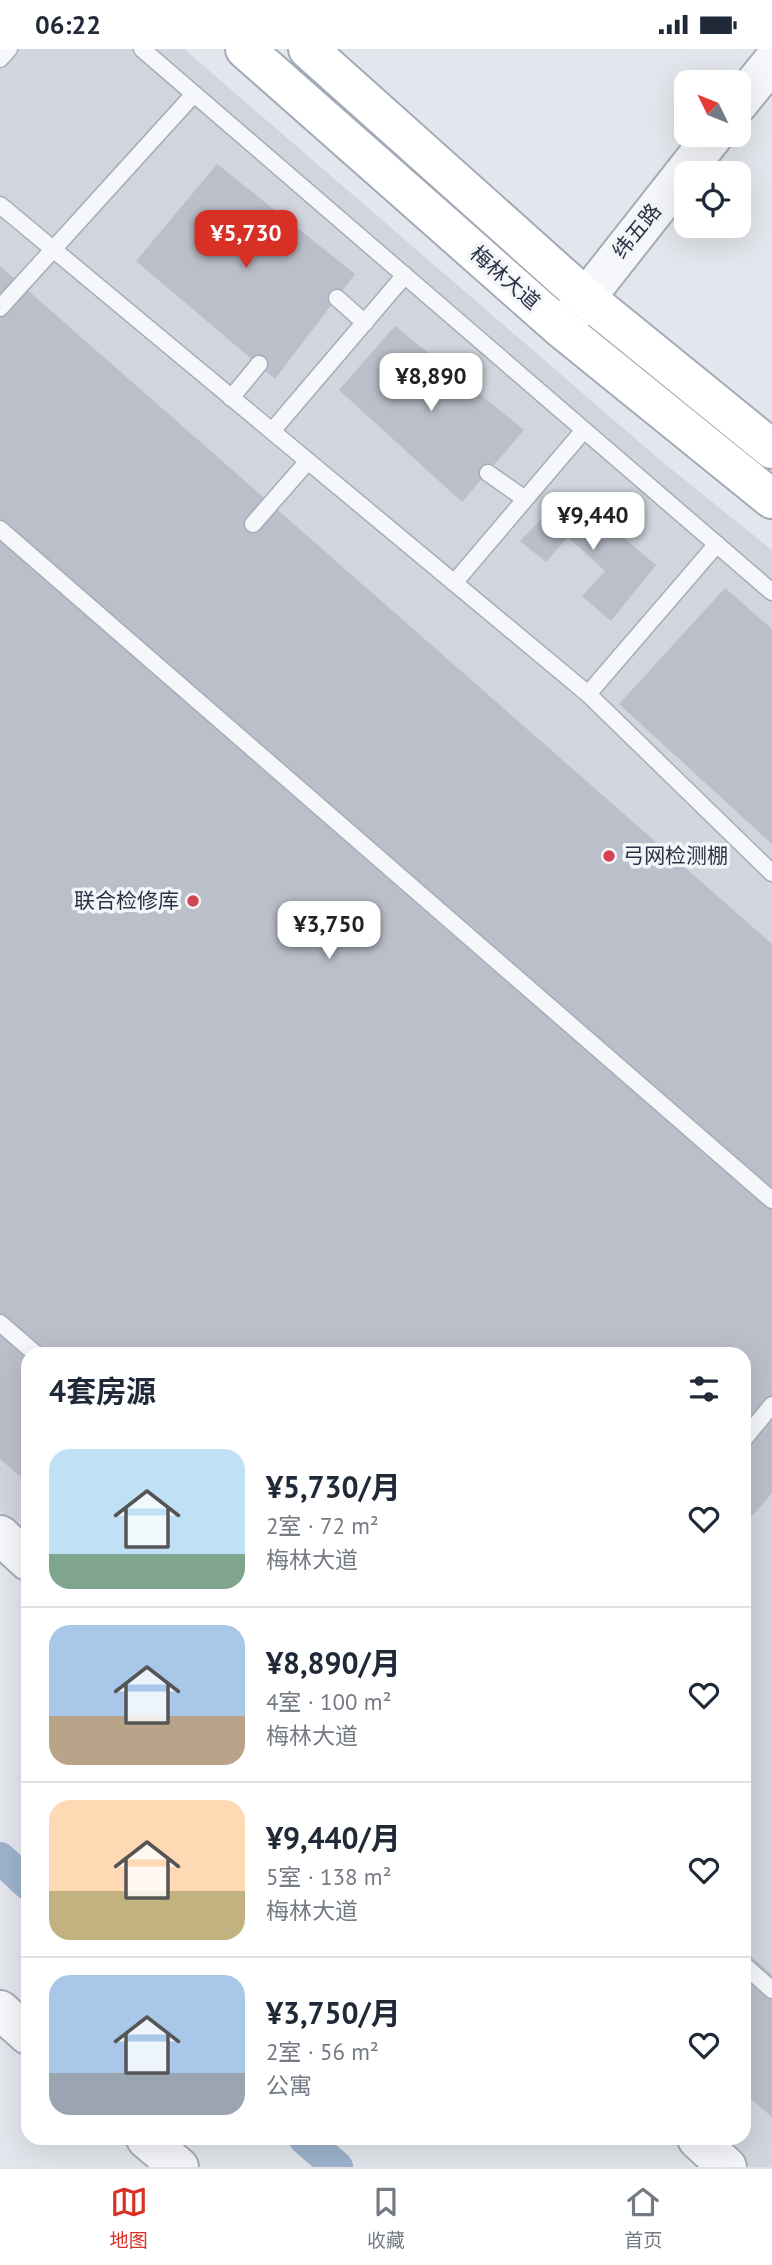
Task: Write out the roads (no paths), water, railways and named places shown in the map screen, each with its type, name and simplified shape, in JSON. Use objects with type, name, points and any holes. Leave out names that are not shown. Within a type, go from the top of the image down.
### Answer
[{"type":"main road","name":"梅林大道","points":[[245,49],[562,329],[772,499]]},
{"type":"main road","name":"梅林大道","points":[[308,49],[585,297],[772,449]]},
{"type":"street","points":[[751,88],[772,62]]},
{"type":"street","name":"纬五路","points":[[562,329],[704,147]]},
{"type":"street","points":[[0,1535],[21,1554]]},
{"type":"street","points":[[0,2010],[21,2029]]},
{"type":"street","points":[[153,2145],[179,2167]]},
{"type":"street","points":[[703,2145],[727,2167]]},
{"type":"lane","points":[[0,59],[9,49]]},
{"type":"lane","points":[[142,49],[772,592]]},
{"type":"lane","points":[[0,308],[194,94]]},
{"type":"lane","points":[[0,205],[588,694],[772,873]]},
{"type":"lane","points":[[272,432],[405,275]]},
{"type":"lane","points":[[337,298],[365,323]]},
{"type":"lane","points":[[231,398],[259,365]]},
{"type":"lane","points":[[454,583],[584,430]]},
{"type":"lane","points":[[253,524],[308,461]]},
{"type":"lane","points":[[488,473],[525,499]]},
{"type":"lane","points":[[0,529],[772,1200]]},
{"type":"lane","points":[[588,694],[717,544]]},
{"type":"lane","points":[[0,1323],[28,1347]]},
{"type":"lane","points":[[751,1430],[772,1405]]},
{"type":"lane","points":[[751,1971],[772,1990]]},
{"type":"waterway","points":[[0,1858],[21,1878]]},
{"type":"waterway","points":[[312,2145],[337,2167]]},
{"type":"place","name":"弓网检测棚","points":[[609,856]]},
{"type":"place","name":"联合检修库","points":[[193,901]]}]
